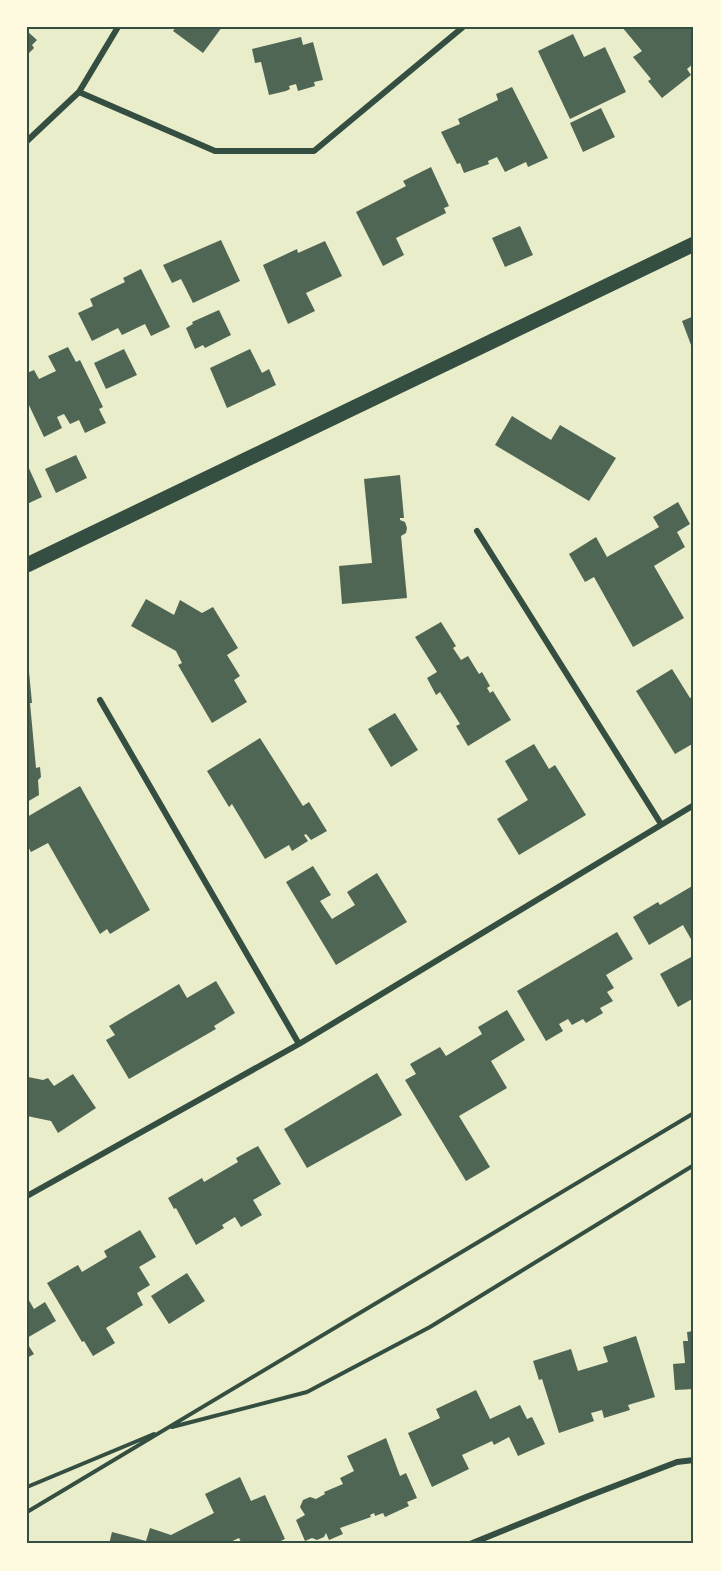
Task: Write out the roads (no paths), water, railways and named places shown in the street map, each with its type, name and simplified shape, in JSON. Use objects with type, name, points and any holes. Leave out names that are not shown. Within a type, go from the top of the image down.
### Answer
[{"type":"main road","points":[[27,566],[694,244]]},
{"type":"street","points":[[27,141],[79,92],[118,27]]},
{"type":"street","points":[[79,92],[215,151],[314,152],[463,27]]},
{"type":"street","points":[[477,531],[661,824]]},
{"type":"street","points":[[100,700],[299,1044]]},
{"type":"street","points":[[27,1196],[299,1044],[694,805]]},
{"type":"street","points":[[470,1544],[677,1462],[694,1460]]}]
